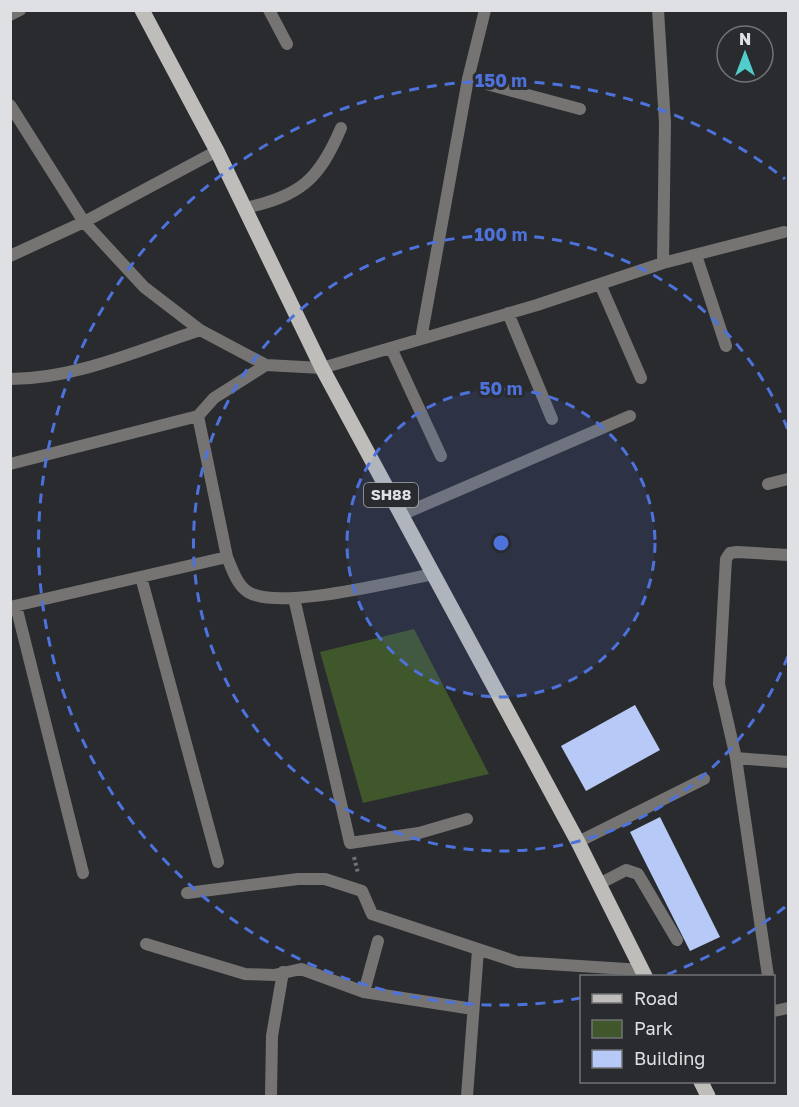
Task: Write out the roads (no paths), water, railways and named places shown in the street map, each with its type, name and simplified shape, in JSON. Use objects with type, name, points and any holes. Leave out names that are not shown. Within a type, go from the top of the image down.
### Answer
[{"type":"main road","name":"SH88","points":[[142,10],[217,150],[322,368],[578,842],[644,973]]},
{"type":"street","points":[[10,15],[20,10]]},
{"type":"street","points":[[269,10],[288,44]]},
{"type":"street","points":[[421,339],[468,79],[484,10]]},
{"type":"street","points":[[658,10],[665,123],[663,263]]},
{"type":"street","points":[[468,79],[580,109]]},
{"type":"street","points":[[10,105],[84,222],[144,287],[200,330],[266,365],[322,368],[508,313],[663,263],[784,232]]},
{"type":"street","points":[[246,208],[278,201],[306,184],[328,159],[341,128]]},
{"type":"street","points":[[10,256],[84,222],[217,150]]},
{"type":"street","points":[[696,255],[726,346]]},
{"type":"street","points":[[600,284],[641,378]]},
{"type":"street","points":[[508,313],[552,419]]},
{"type":"street","points":[[10,380],[34,379],[88,366],[200,330]]},
{"type":"street","points":[[391,348],[441,456]]},
{"type":"street","points":[[10,464],[198,416],[214,398],[266,365]]},
{"type":"street","points":[[198,416],[227,557],[234,575],[246,591],[264,598],[294,598],[434,574]]},
{"type":"street","points":[[401,515],[630,416]]},
{"type":"street","points":[[768,484],[789,480]]},
{"type":"street","points":[[768,975],[736,758],[719,684],[726,559],[729,554],[737,552],[789,555]]},
{"type":"street","points":[[83,873],[13,607],[227,557]]},
{"type":"street","points":[[141,577],[218,862]]},
{"type":"street","points":[[294,598],[350,843],[419,833],[467,819]]},
{"type":"street","points":[[736,758],[789,762]]},
{"type":"street","points":[[578,842],[704,779]]},
{"type":"street","points":[[599,884],[626,870],[638,873],[677,940]]},
{"type":"street","points":[[187,893],[298,879],[325,879],[363,891],[372,914],[517,962],[644,973]]},
{"type":"street","points":[[364,992],[378,941]]},
{"type":"street","points":[[146,944],[244,974],[257,976],[301,969],[314,971],[364,992],[473,1009]]},
{"type":"street","points":[[467,1096],[478,950]]},
{"type":"street","points":[[271,1095],[272,1036],[283,972]]}]
